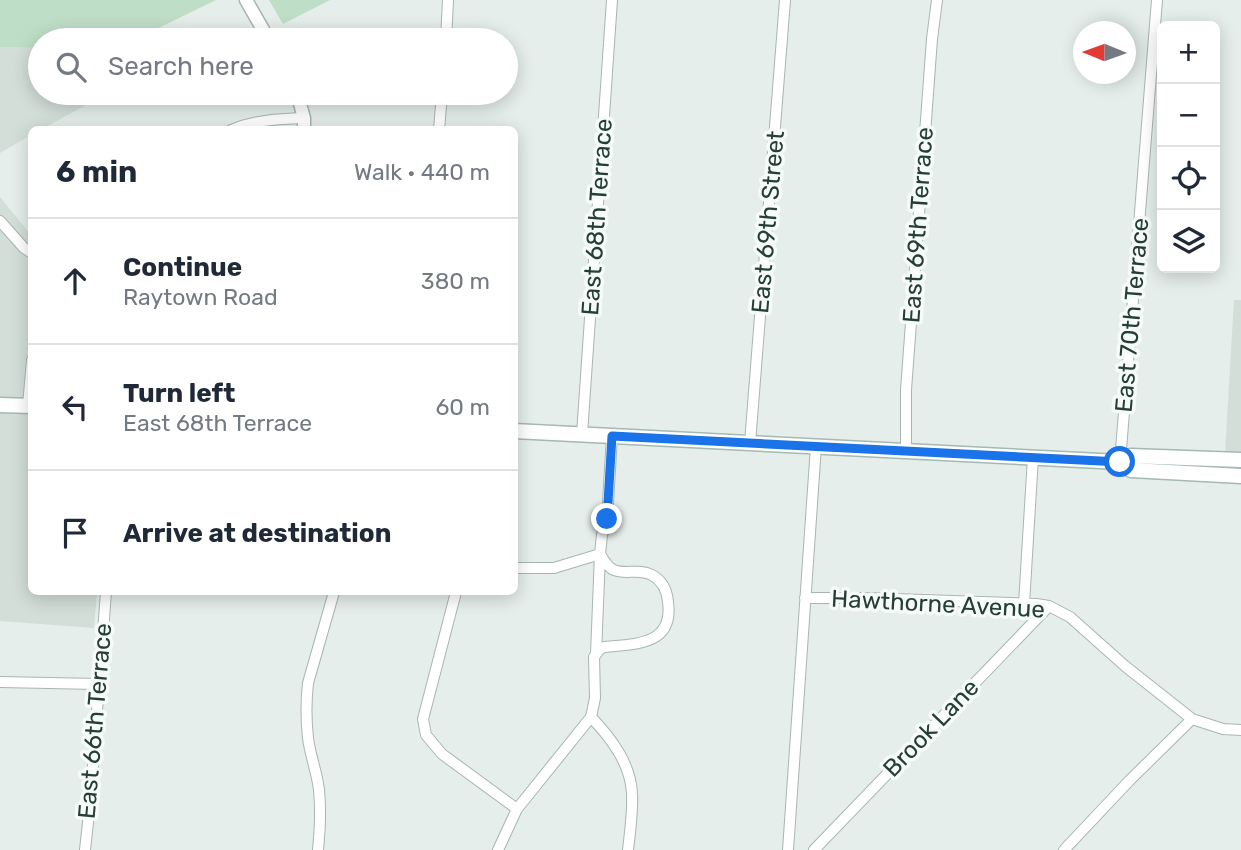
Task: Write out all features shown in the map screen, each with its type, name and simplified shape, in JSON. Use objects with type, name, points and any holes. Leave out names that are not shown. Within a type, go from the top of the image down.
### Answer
[{"type":"main road","points":[[0,405],[28,406]]},
{"type":"main road","points":[[518,431],[1120,462],[1131,456],[1241,460]]},
{"type":"main road","points":[[1120,462],[1131,470],[1241,476]]},
{"type":"street","points":[[246,0],[262,28]]},
{"type":"street","points":[[447,28],[448,0]]},
{"type":"street","name":"East 68th Terrace","points":[[582,434],[612,0]]},
{"type":"street","name":"East 69th Street","points":[[750,443],[785,0]]},
{"type":"street","name":"East 69th Terrace","points":[[906,451],[907,377],[937,0]]},
{"type":"street","name":"East 70th Terrace","points":[[1120,462],[1157,0]]},
{"type":"street","points":[[241,126],[268,120],[304,124],[299,105]]},
{"type":"street","points":[[439,126],[441,105]]},
{"type":"street","points":[[0,221],[28,250]]},
{"type":"street","points":[[498,850],[517,809],[591,717],[595,698],[594,657],[600,554],[607,519],[612,436]]},
{"type":"street","points":[[788,850],[816,446]]},
{"type":"street","points":[[1024,604],[1033,457]]},
{"type":"street","points":[[518,568],[554,568],[600,554]]},
{"type":"street","points":[[596,654],[604,647],[640,644],[652,640],[665,629],[670,611],[667,593],[661,581],[642,571],[615,571],[600,554]]},
{"type":"street","name":"East 66th Terrace","points":[[85,850],[106,595]]},
{"type":"street","points":[[318,850],[320,793],[308,739],[307,697],[308,683],[333,595]]},
{"type":"street","points":[[455,595],[423,719],[426,736],[442,754],[517,809]]},
{"type":"street","name":"Hawthorne Avenue","points":[[805,598],[1049,606],[1070,617],[1125,666],[1192,719],[1223,729],[1241,730]]},
{"type":"street","name":"Brook Lane","points":[[814,850],[1049,606]]},
{"type":"street","points":[[0,682],[98,684]]},
{"type":"street","points":[[591,717],[607,734],[619,753],[629,778],[632,794],[628,850]]},
{"type":"street","points":[[1064,850],[1192,719]]},
{"type":"shaded area","points":[[0,47],[28,48],[28,105],[86,105],[48,126],[28,126],[28,137],[0,153]]},
{"type":"shaded area","points":[[0,197],[28,231],[28,595],[97,595],[94,628],[0,621]]},
{"type":"shaded area","points":[[1234,300],[1241,300],[1241,453],[1225,452]]},
{"type":"green space","points":[[0,0],[216,0],[159,28],[28,28],[28,48],[0,47]]},
{"type":"green space","points":[[269,0],[330,0],[283,24]]},
{"type":"route","points":[[607,519],[612,436],[1120,462]]}]
